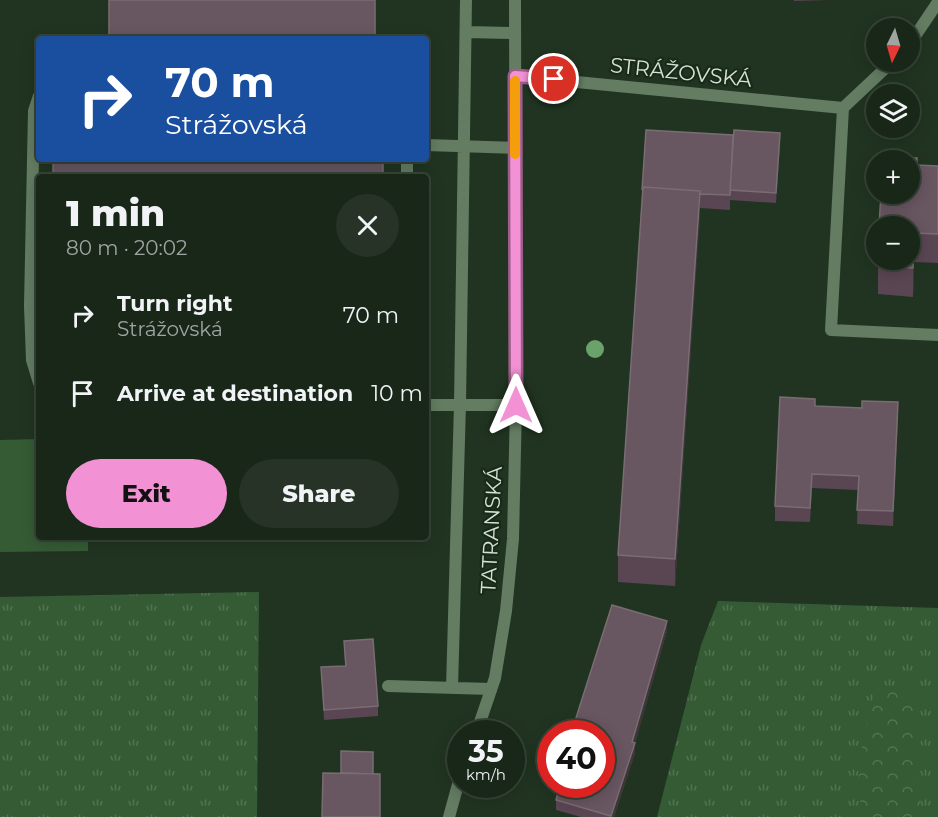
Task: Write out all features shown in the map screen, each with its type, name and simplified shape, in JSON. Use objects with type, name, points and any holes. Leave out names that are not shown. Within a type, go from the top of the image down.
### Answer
[{"type":"street","points":[[452,688],[460,404],[466,0]]},
{"type":"street","name":"TATRANSKÁ","points":[[481,720],[491,689],[506,611],[511,559],[516,405],[515,0]]},
{"type":"street","points":[[920,29],[938,2]]},
{"type":"street","points":[[466,32],[515,33]]},
{"type":"street","points":[[881,72],[843,108],[831,330],[938,335]]},
{"type":"street","name":"STRÁŽOVSKÁ","points":[[515,76],[843,108]]},
{"type":"street","points":[[36,105],[34,111],[30,306],[32,360],[36,373]]},
{"type":"street","points":[[429,145],[515,148]]},
{"type":"street","points":[[429,405],[516,405]]},
{"type":"street","points":[[388,686],[491,689]]},
{"type":"street","points":[[449,817],[454,798]]},
{"type":"green space","points":[[36,439],[36,540],[88,540],[88,551],[0,552],[0,440]]},
{"type":"green space","points":[[259,592],[257,817],[0,817],[0,597]]},
{"type":"green space","points":[[718,601],[938,608],[938,817],[657,817],[701,645]]},
{"type":"green space","points":[[876,686],[914,693],[913,740],[922,817],[861,817],[858,764]]},
{"type":"building","points":[[109,0],[375,0],[375,36],[109,36]]},
{"type":"building","points":[[646,130],[733,135],[730,195],[643,187],[642,190]]},
{"type":"building","points":[[734,130],[780,133],[776,193],[730,190]]},
{"type":"building","points":[[53,162],[383,162],[383,174],[53,174]]},
{"type":"building","points":[[920,165],[938,166],[938,234],[920,233],[920,216],[880,216],[880,204],[920,204]]},
{"type":"building","points":[[643,187],[700,191],[675,559],[618,555]]},
{"type":"building","points":[[780,397],[815,399],[815,406],[862,408],[862,401],[898,402],[893,511],[857,510],[859,476],[812,474],[810,508],[775,506]]},
{"type":"building","points":[[612,605],[667,621],[632,742],[635,743],[611,816],[556,800],[556,798],[615,798],[615,720],[575,720]]},
{"type":"building","points":[[373,639],[378,706],[324,710],[321,667],[346,666],[344,641]]},
{"type":"building","points":[[341,751],[373,752],[373,774],[341,773]]},
{"type":"building","points":[[323,773],[380,774],[380,817],[322,817]]},
{"type":"slow traffic","points":[[515,81],[515,154]]},
{"type":"route","points":[[516,405],[515,76],[554,79]]}]
